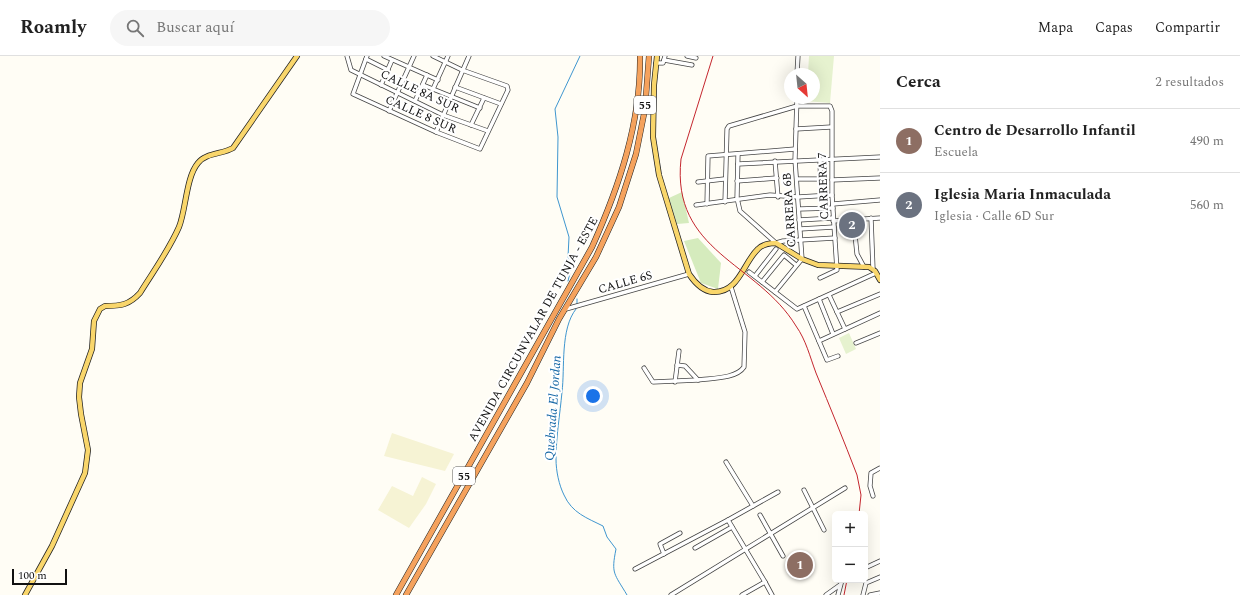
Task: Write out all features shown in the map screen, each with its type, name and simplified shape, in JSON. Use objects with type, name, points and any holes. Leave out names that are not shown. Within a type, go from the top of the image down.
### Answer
[{"type":"highway","name":"AVENIDA CIRCUNVALAR DE TUNJA - ESTE","points":[[396,595],[592,247],[612,202],[628,150],[636,107],[640,56]]},
{"type":"highway","name":"AVENIDA CIRCUNVALAR DE TUNJA - ESTE","points":[[406,595],[527,383],[566,309],[596,257],[619,207],[636,154],[642,124],[649,72],[649,56]]},
{"type":"main road","points":[[25,595],[52,546],[86,473],[88,450],[79,397],[80,383],[92,349],[96,314],[105,306],[124,306],[133,301],[140,293],[179,227],[192,175],[198,163],[206,157],[221,154],[233,148],[297,56]]},
{"type":"main road","points":[[657,56],[653,130],[659,175],[689,274],[698,286],[710,292],[717,292],[731,286],[758,249],[768,243],[776,243],[802,259],[818,265],[864,267],[873,269],[878,273]]},
{"type":"main road","points":[[880,267],[878,273],[880,280]]},
{"type":"street","name":"CALLE 8A SUR","points":[[347,56],[350,70],[443,115],[488,132]]},
{"type":"street","points":[[384,56],[438,80]]},
{"type":"street","points":[[389,111],[414,56]]},
{"type":"street","points":[[433,56],[462,70],[506,85],[508,90],[488,132]]},
{"type":"street","points":[[433,90],[448,56]]},
{"type":"street","points":[[436,132],[469,56]]},
{"type":"street","points":[[687,56],[696,58]]},
{"type":"street","points":[[798,56],[798,68]]},
{"type":"street","points":[[359,74],[367,58],[388,70]]},
{"type":"street","points":[[656,63],[662,64],[665,58],[692,65]]},
{"type":"street","points":[[381,85],[392,60]]},
{"type":"street","name":"CALLE 8 SUR","points":[[359,74],[353,93],[354,95],[389,111],[436,132],[480,149],[488,132]]},
{"type":"street","points":[[415,101],[427,75]]},
{"type":"street","points":[[422,85],[480,108]]},
{"type":"street","points":[[455,87],[501,104]]},
{"type":"street","points":[[471,125],[484,98]]},
{"type":"street","points":[[725,202],[725,155],[727,129],[729,126],[797,106]]},
{"type":"street","name":"CARRERA 7","points":[[797,106],[830,106],[832,110],[832,195],[837,266]]},
{"type":"street","name":"CARRERA 6B","points":[[797,106],[795,160],[802,259]]},
{"type":"street","points":[[796,129],[831,127]]},
{"type":"street","points":[[707,204],[708,156],[795,149]]},
{"type":"street","points":[[738,154],[737,198],[740,211],[776,243],[783,240],[835,238]]},
{"type":"street","points":[[738,164],[880,157]]},
{"type":"street","points":[[820,160],[821,197]]},
{"type":"street","points":[[775,162],[778,197]]},
{"type":"street","points":[[737,181],[777,178]]},
{"type":"street","points":[[832,180],[880,178]]},
{"type":"street","points":[[698,182],[724,179]]},
{"type":"street","points":[[797,179],[820,179]]},
{"type":"street","points":[[696,205],[725,202],[737,198],[770,195],[778,197],[821,197],[832,195]]},
{"type":"street","points":[[799,209],[880,200]]},
{"type":"street","points":[[871,218],[873,269]]},
{"type":"street","points":[[800,220],[880,218]]},
{"type":"street","points":[[800,229],[834,228]]},
{"type":"street","points":[[855,235],[857,254],[864,267]]},
{"type":"street","points":[[755,276],[776,249]]},
{"type":"street","points":[[762,282],[784,255],[796,265]]},
{"type":"street","points":[[775,292],[802,259]]},
{"type":"street","points":[[820,278],[837,270],[837,266]]},
{"type":"street","points":[[749,272],[797,309],[878,273]]},
{"type":"street","name":"CALLE 6S","points":[[566,309],[689,274]]},
{"type":"street","points":[[644,368],[653,382],[675,382],[698,380],[736,373],[744,366],[745,332],[731,286]]},
{"type":"street","points":[[837,312],[880,294]]},
{"type":"street","points":[[829,295],[845,329]]},
{"type":"street","points":[[819,300],[833,334]]},
{"type":"street","points":[[804,306],[827,360],[838,356]]},
{"type":"street","points":[[819,341],[880,313]]},
{"type":"street","points":[[856,343],[859,344],[880,333]]},
{"type":"street","points":[[675,382],[679,351]]},
{"type":"street","points":[[677,366],[685,366],[698,380]]},
{"type":"street","points":[[726,462],[752,506]]},
{"type":"street","points":[[873,496],[870,486],[871,473],[880,468]]},
{"type":"street","points":[[671,595],[845,488]]},
{"type":"street","points":[[804,490],[824,530]]},
{"type":"street","points":[[636,569],[778,492]]},
{"type":"street","points":[[760,516],[783,556]]},
{"type":"street","points":[[728,520],[772,595]]},
{"type":"street","points":[[695,548],[732,527]]},
{"type":"street","points":[[664,554],[659,546],[660,544],[680,533]]},
{"type":"street","points":[[868,567],[880,561]]},
{"type":"street","points":[[863,595],[866,583],[880,577]]},
{"type":"street","points":[[742,595],[765,582]]},
{"type":"street","points":[[826,595],[840,585]]},
{"type":"street","points":[[838,595],[840,585]]},
{"type":"street","points":[[870,595],[880,593]]},
{"type":"shaded area","points":[[392,433],[454,454],[445,471],[384,456]]},
{"type":"shaded area","points":[[422,477],[436,484],[426,504],[409,528],[378,510],[392,486],[413,496]]},
{"type":"green space","points":[[809,56],[834,56],[830,103],[820,102],[820,68],[808,68]]},
{"type":"green space","points":[[682,192],[689,223],[677,224],[669,198]]},
{"type":"green space","points":[[698,238],[721,263],[718,289],[701,283],[684,241]]},
{"type":"green space","points":[[849,333],[856,349],[846,354],[839,338]]},
{"type":"waterway","points":[[568,281],[571,269],[568,257],[569,237],[557,197],[558,137],[555,109],[580,56]]},
{"type":"waterway","points":[[577,299],[577,304]]},
{"type":"waterway","name":"Quebrada El Jordan","points":[[576,309],[567,327],[565,338],[563,382],[557,442],[557,473],[562,491],[571,506],[580,514],[603,526],[607,537],[616,549],[614,569],[619,582],[627,595]]},
{"type":"railway","points":[[713,56],[681,159],[681,190],[689,215],[703,236],[720,253],[779,304],[799,331],[857,475],[861,495],[859,511]]},
{"type":"railway","points":[[844,595],[846,583]]},
{"type":"place","name":"Iglesia Maria Inmaculada","points":[[852,225]]},
{"type":"place","name":"Centro de Desarrollo Infantil","points":[[800,565]]}]
